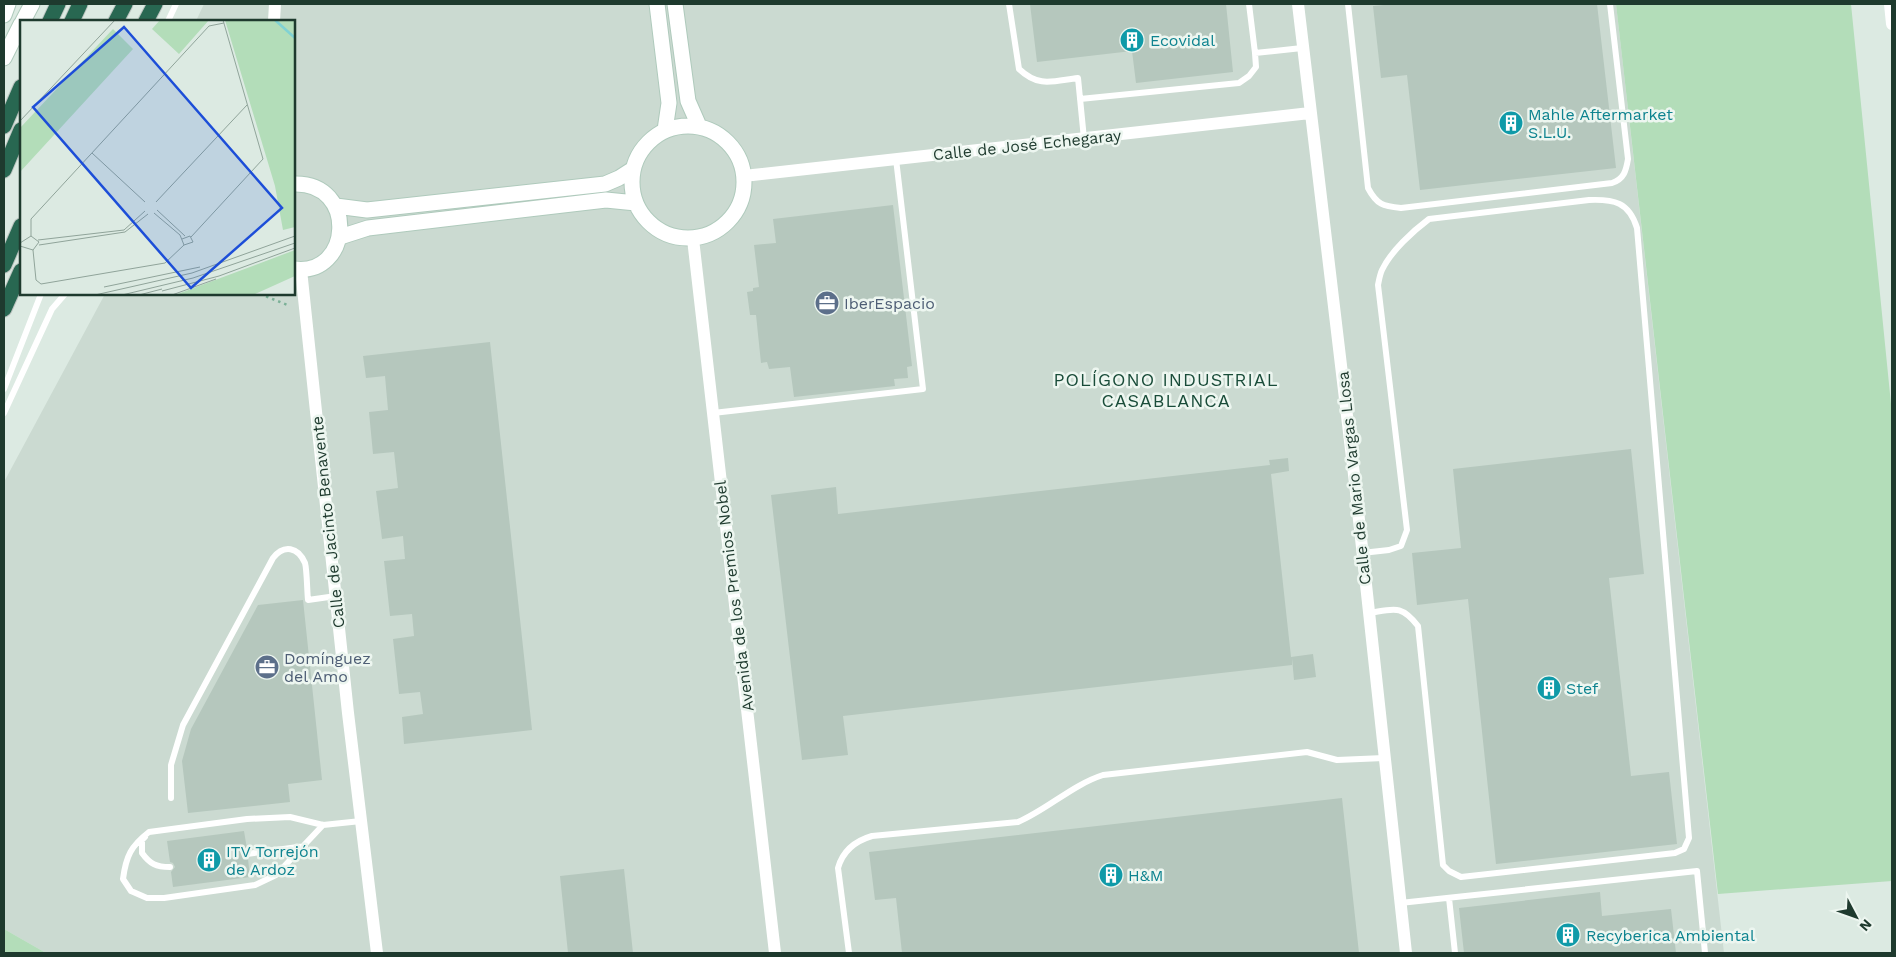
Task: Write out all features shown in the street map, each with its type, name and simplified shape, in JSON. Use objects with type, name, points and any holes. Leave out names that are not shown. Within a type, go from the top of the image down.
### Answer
[{"type":"highway","points":[[50,20],[58,4]]},
{"type":"highway","points":[[72,20],[80,4]]},
{"type":"highway","points":[[117,20],[125,4]]},
{"type":"highway","points":[[147,20],[155,4]]},
{"type":"highway","points":[[4,126],[20,89]]},
{"type":"highway","points":[[4,170],[20,132]]},
{"type":"highway","points":[[4,265],[20,228]]},
{"type":"highway","points":[[4,309],[20,273]]},
{"type":"street","points":[[4,15],[8,4]]},
{"type":"street","points":[[23,20],[32,4]]},
{"type":"street","points":[[274,20],[275,4]]},
{"type":"street","points":[[657,4],[669,103],[665,130]]},
{"type":"street","points":[[675,4],[688,101],[699,126]]},
{"type":"street","name":"Calle de Mario Vargas Llosa","points":[[1298,4],[1369,613],[1406,953]]},
{"type":"street","points":[[1890,4],[1892,24]]},
{"type":"street","points":[[4,58],[20,26]]},
{"type":"street","name":"Calle de José Echegaray","points":[[744,176],[1310,113]]},
{"type":"street","points":[[680,126],[699,126],[717,134],[729,143],[739,158],[744,176],[744,192],[737,211],[725,225],[711,234],[693,238],[676,238],[661,232],[646,220],[636,203],[632,189],[633,169],[642,149],[655,136],[665,130],[680,126]]},
{"type":"street","points":[[336,206],[367,210],[605,184],[620,178],[633,169]]},
{"type":"street","points":[[295,184],[305,185],[319,190],[329,197],[336,206],[340,220],[340,237],[335,248],[327,258],[315,266],[298,269]]},
{"type":"street","points":[[340,237],[368,228],[606,200],[636,203]]},
{"type":"street","name":"Avenida de los Premios Nobel","points":[[693,238],[775,953]]},
{"type":"street","name":"Calle de Jacinto Benavente","points":[[298,269],[377,953]]},
{"type":"lane","points":[[169,20],[178,4]]},
{"type":"lane","points":[[172,20],[178,4]]},
{"type":"lane","points":[[1009,4],[1019,69],[1038,82],[1078,78],[1084,139]]},
{"type":"lane","points":[[1080,99],[1239,83],[1249,76],[1256,67],[1249,4]]},
{"type":"lane","points":[[1348,4],[1368,188],[1374,198],[1384,206],[1401,208],[1612,183],[1620,180],[1626,171],[1628,159],[1610,4]]},
{"type":"lane","points":[[1255,53],[1302,48]]},
{"type":"lane","points":[[713,413],[923,389],[896,160]]},
{"type":"lane","points":[[1362,553],[1389,550],[1400,546],[1407,530],[1378,285],[1382,270],[1415,230],[1429,219],[1589,200],[1607,199],[1622,204],[1633,215],[1637,228],[1689,838],[1684,849],[1674,853],[1461,877],[1449,871],[1443,865],[1418,626],[1408,613],[1396,608],[1369,613]]},
{"type":"lane","points":[[4,389],[41,295]]},
{"type":"lane","points":[[4,413],[52,309],[64,295]]},
{"type":"lane","points":[[171,798],[172,766],[183,725],[279,550],[287,548],[294,550],[305,563],[308,600],[336,596]]},
{"type":"lane","points":[[848,953],[838,868],[840,859],[847,849],[859,840],[872,836],[1018,822],[1032,816],[1087,780],[1103,775],[1307,752],[1337,760],[1384,758]]},
{"type":"lane","points":[[324,825],[276,875],[255,885],[164,898],[147,898],[131,890],[122,879],[126,860],[137,842],[149,832],[247,819],[290,817],[324,825],[361,821]]},
{"type":"lane","points":[[149,832],[142,840],[142,853],[148,862],[160,867],[170,867]]},
{"type":"lane","points":[[247,854],[305,846]]},
{"type":"lane","points":[[1400,903],[1697,871],[1705,953]]},
{"type":"lane","points":[[1449,898],[1455,953]]},
{"type":"shaded area","points":[[204,4],[1616,4],[1724,953],[46,953],[4,929],[4,482],[104,295],[295,295],[295,20],[196,20]]},
{"type":"green space","points":[[1616,4],[1851,4],[1892,414],[1892,881],[1718,894]]},
{"type":"green space","points":[[4,929],[46,953],[4,953]]},
{"type":"building","name":"Ecovidal","points":[[1030,4],[1226,4],[1233,72],[1136,83],[1132,51],[1037,62]]},
{"type":"building","name":"Mahle Aftermarket S.L.U.","points":[[1395,4],[1597,4],[1616,168],[1420,190],[1407,75],[1381,78],[1373,6]]},
{"type":"building","name":"IberEspacio","points":[[893,205],[912,366],[907,367],[908,378],[894,379],[895,386],[794,397],[790,367],[769,369],[767,362],[761,363],[756,315],[750,315],[747,292],[759,287],[754,245],[776,243],[773,219]]},
{"type":"building","points":[[490,342],[532,730],[404,744],[402,717],[423,714],[420,692],[399,694],[393,639],[414,636],[412,614],[390,616],[384,561],[405,559],[403,536],[382,539],[376,491],[398,488],[394,452],[373,454],[369,412],[388,410],[385,376],[366,378],[363,356]]},
{"type":"building","name":"Stef","points":[[1631,449],[1644,574],[1609,578],[1631,776],[1669,772],[1677,844],[1496,864],[1468,599],[1417,605],[1412,553],[1461,548],[1453,469]]},
{"type":"building","points":[[1288,458],[1289,471],[1271,474],[1291,657],[1313,654],[1316,677],[1294,680],[1292,658],[1292,665],[843,716],[848,755],[802,760],[771,495],[836,487],[838,514],[1270,465],[1269,460]]},
{"type":"building","name":"Domínguez del Amo","points":[[303,600],[322,780],[288,784],[290,802],[188,813],[182,761],[191,729],[258,605]]},
{"type":"building","name":"H&M","points":[[1342,798],[1359,953],[902,953],[896,898],[875,900],[869,852]]},
{"type":"building","name":"ITV Torrejón de Ardoz","points":[[244,831],[247,849],[242,854],[243,857],[248,859],[250,877],[173,887],[171,872],[175,867],[170,862],[167,841]]},
{"type":"building","points":[[624,869],[633,953],[568,953],[560,876]]},
{"type":"building","name":"Recyberica Ambiental","points":[[1600,892],[1602,916],[1671,909],[1676,953],[1464,953],[1459,908]]},
{"type":"place","name":"Ecovidal","points":[[1132,40]]},
{"type":"place","name":"Mahle Aftermarket S.L.U.","points":[[1511,123]]},
{"type":"place","name":"IberEspacio","points":[[827,303]]},
{"type":"place","name":"Domínguez del Amo","points":[[267,667]]},
{"type":"place","name":"Stef","points":[[1549,688]]},
{"type":"place","name":"ITV Torrejón de Ardoz","points":[[209,860]]},
{"type":"place","name":"H&M","points":[[1111,875]]},
{"type":"place","name":"Recyberica Ambiental","points":[[1568,935]]},
{"type":"district","name":"POLÍGONO INDUSTRIAL CASABLANCA","points":[[1166,389]]}]
